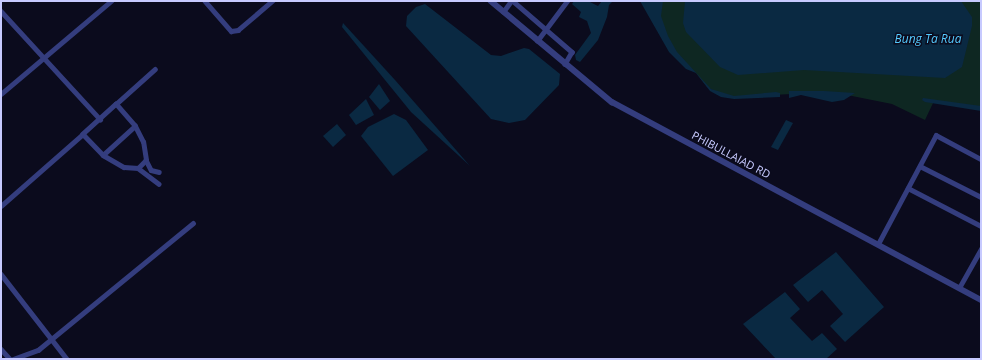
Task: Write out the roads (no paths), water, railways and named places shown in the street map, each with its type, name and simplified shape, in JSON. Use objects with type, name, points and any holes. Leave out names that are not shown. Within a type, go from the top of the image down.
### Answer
[{"type":"street","points":[[1,94],[111,1]]},
{"type":"street","points":[[205,1],[231,30],[238,30],[272,1]]},
{"type":"street","name":"PHIBULLAIAD RD","points":[[491,1],[564,64],[612,102],[981,300]]},
{"type":"street","points":[[503,12],[512,1],[546,29],[572,52],[564,64]]},
{"type":"street","points":[[537,41],[567,1]]},
{"type":"street","points":[[1,11],[100,119]]},
{"type":"street","points":[[1,206],[84,134],[155,69]]},
{"type":"street","points":[[116,104],[135,126],[143,142],[146,160],[151,170],[159,172]]},
{"type":"street","points":[[103,155],[135,126]]},
{"type":"street","points":[[84,134],[103,155],[124,167],[138,168],[159,184]]},
{"type":"street","points":[[878,244],[936,135],[981,159]]},
{"type":"street","points":[[138,168],[146,160]]},
{"type":"street","points":[[920,166],[981,197]]},
{"type":"street","points":[[908,188],[981,226]]},
{"type":"street","points":[[1,349],[12,359],[38,350],[193,223]]},
{"type":"street","points":[[959,288],[981,249]]},
{"type":"street","points":[[1,274],[53,338],[67,359]]},
{"type":"water","points":[[574,1],[588,1],[598,6],[602,1],[613,1],[609,5],[607,17],[598,40],[580,62],[576,60],[575,55],[591,33],[587,21],[579,17],[581,12],[572,4]]},
{"type":"water","points":[[640,1],[663,1],[661,16],[668,36],[677,52],[711,89],[734,96],[776,92],[780,93],[780,97],[734,99],[721,97],[710,91],[696,73],[686,69],[669,52]]},
{"type":"water","name":"Bung Ta Rua","points":[[685,1],[961,1],[972,17],[972,26],[962,67],[945,78],[804,70],[738,75],[720,67],[686,32],[683,23]]},
{"type":"water","points":[[425,4],[491,55],[501,56],[524,48],[529,49],[560,74],[559,85],[525,120],[509,123],[491,119],[406,26],[407,16],[416,7]]},
{"type":"water","points":[[343,23],[470,166],[411,112],[342,27]]},
{"type":"water","points":[[379,84],[390,101],[380,110],[369,97]]},
{"type":"water","points":[[789,91],[855,93],[844,100],[832,102],[801,95],[789,98]]},
{"type":"water","points":[[923,98],[981,106],[981,111],[925,102],[922,100]]},
{"type":"water","points":[[366,99],[374,115],[356,125],[349,115]]},
{"type":"water","points":[[394,114],[406,120],[428,150],[393,176],[361,136],[368,127]]},
{"type":"water","points":[[786,120],[793,123],[778,150],[771,147]]},
{"type":"water","points":[[337,124],[346,135],[333,147],[323,136]]},
{"type":"water","points":[[836,252],[884,307],[845,342],[830,326],[843,314],[822,290],[808,302],[793,285]]},
{"type":"water","points":[[785,292],[800,309],[790,318],[812,341],[822,333],[837,349],[826,359],[776,359],[743,324]]}]
